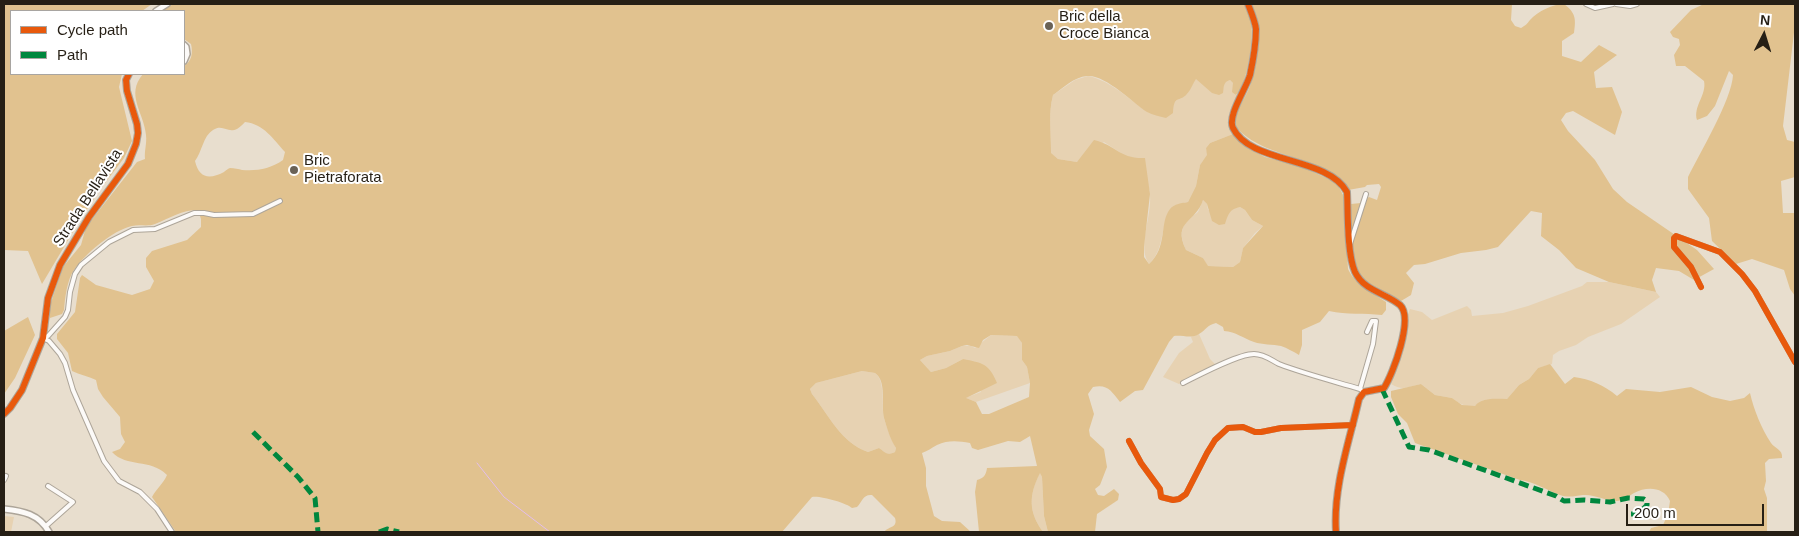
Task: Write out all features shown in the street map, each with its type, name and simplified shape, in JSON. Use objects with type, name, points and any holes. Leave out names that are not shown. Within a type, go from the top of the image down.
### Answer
[{"type":"street","points":[[1183,383],[1244,356],[1253,354],[1362,390],[1384,388],[1391,377],[1405,327],[1404,311],[1400,305],[1366,286],[1355,272],[1350,244],[1347,192],[1343,185],[1319,170],[1254,148],[1237,134],[1232,127],[1232,116],[1250,76],[1256,28],[1248,4]]},
{"type":"street","points":[[1586,4],[1595,8],[1614,4],[1630,6],[1637,4]]},
{"type":"street","points":[[185,46],[187,54],[185,59]]},
{"type":"street","name":"Strada Bellavista","points":[[4,414],[22,390],[43,338],[48,298],[60,266],[89,217],[128,164],[136,144],[137,124],[127,91],[128,75]]},
{"type":"street","points":[[1350,244],[1366,194]]},
{"type":"street","points":[[43,338],[48,336],[65,318],[75,274],[80,265],[109,242],[133,230],[155,229],[194,213],[204,212],[214,215],[253,214],[280,201]]},
{"type":"street","points":[[1701,287],[1691,267],[1674,247],[1674,238],[1676,236],[1720,252],[1742,274],[1755,291],[1795,362]]},
{"type":"street","points":[[1336,532],[1336,494],[1373,344],[1375,320],[1372,321],[1367,332]]},
{"type":"street","points":[[43,338],[60,354],[65,363],[73,390],[104,461],[119,481],[140,492],[157,509],[172,532]]},
{"type":"street","points":[[1129,441],[1140,463],[1160,489],[1161,497],[1173,500],[1179,499],[1186,494],[1215,440],[1228,428],[1243,427],[1255,432],[1261,432],[1282,428],[1353,425]]},
{"type":"street","points":[[46,526],[73,502],[48,486]]},
{"type":"street","points":[[4,509],[30,513],[38,517],[49,532]]},
{"type":"shaded area","points":[[4,4],[152,4],[143,10],[10,10],[10,75],[122,75],[119,87],[132,141],[124,158],[80,220],[42,284],[28,251],[4,250]]},
{"type":"shaded area","points":[[173,4],[1245,4],[1252,26],[1251,47],[1244,81],[1236,95],[1232,92],[1233,83],[1230,80],[1225,83],[1223,93],[1219,95],[1212,93],[1196,79],[1190,91],[1174,103],[1173,113],[1166,118],[1147,112],[1102,80],[1087,76],[1078,78],[1053,95],[1050,116],[1051,153],[1058,159],[1077,162],[1094,140],[1108,145],[1123,154],[1136,158],[1145,158],[1150,194],[1144,257],[1149,264],[1159,250],[1165,221],[1170,209],[1176,205],[1188,202],[1196,186],[1200,165],[1207,155],[1206,148],[1210,143],[1233,134],[1246,147],[1265,157],[1300,166],[1338,185],[1344,197],[1348,269],[1355,280],[1386,302],[1386,310],[1382,315],[1329,311],[1320,322],[1302,330],[1302,345],[1299,355],[1281,346],[1257,343],[1224,331],[1223,327],[1216,323],[1190,337],[1174,336],[1143,390],[1135,391],[1120,402],[1106,388],[1093,387],[1088,394],[1094,414],[1089,430],[1090,436],[1104,449],[1107,467],[1100,485],[1095,489],[1098,495],[1104,496],[1114,489],[1119,494],[1118,500],[1097,514],[1095,532],[1048,532],[1044,516],[1042,477],[1040,473],[1032,496],[1032,503],[1035,517],[1043,532],[979,532],[975,492],[977,480],[984,476],[987,468],[1037,466],[1030,436],[1020,442],[1008,441],[978,450],[972,448],[970,443],[957,441],[941,443],[922,453],[926,468],[926,486],[934,516],[942,521],[960,522],[971,532],[884,532],[895,524],[895,518],[872,495],[869,495],[857,507],[852,508],[833,500],[812,497],[782,532],[176,532],[152,497],[167,475],[153,466],[125,460],[112,452],[120,449],[125,442],[121,434],[120,417],[103,397],[98,389],[96,380],[72,371],[68,353],[57,339],[57,334],[75,312],[82,275],[96,285],[132,295],[150,289],[154,281],[146,267],[146,258],[152,251],[187,240],[201,227],[198,210],[181,213],[152,225],[138,225],[125,228],[108,237],[92,250],[74,270],[68,284],[62,314],[50,318],[48,311],[63,267],[81,245],[86,227],[137,162],[145,159],[145,127],[136,96],[138,82],[142,75],[185,75],[185,65],[192,54],[191,44],[185,40],[185,10],[164,10]],"holes":[[[245,122],[258,126],[272,137],[285,152],[283,160],[273,166],[259,170],[230,168],[219,175],[209,177],[202,174],[195,161],[210,133],[217,128],[235,130]],[[1203,200],[1207,204],[1212,221],[1219,225],[1225,224],[1230,212],[1240,207],[1245,210],[1252,220],[1263,226],[1243,248],[1240,262],[1233,267],[1208,266],[1203,258],[1186,250],[1182,240],[1183,227],[1200,208]],[[991,335],[1017,336],[1022,343],[1022,360],[1027,367],[1030,383],[1029,397],[989,414],[982,414],[976,402],[966,398],[997,383],[988,368],[980,363],[963,359],[946,368],[931,372],[920,360],[927,356],[950,351],[962,346],[967,345],[979,348],[983,340]],[[862,371],[875,373],[879,377],[883,394],[884,418],[896,448],[895,452],[888,454],[879,448],[868,452],[850,442],[836,427],[810,389],[816,383]]]},
{"type":"shaded area","points":[[1252,4],[1512,4],[1511,20],[1515,26],[1521,28],[1541,11],[1555,5],[1564,4],[1573,13],[1575,24],[1574,33],[1562,41],[1562,56],[1581,62],[1599,45],[1617,55],[1594,72],[1596,88],[1612,87],[1622,112],[1615,135],[1573,111],[1566,113],[1561,120],[1568,131],[1595,160],[1613,189],[1627,202],[1697,250],[1714,269],[1694,280],[1679,271],[1656,268],[1652,280],[1656,292],[1609,282],[1576,268],[1559,250],[1541,236],[1542,213],[1531,211],[1498,247],[1461,253],[1425,264],[1414,265],[1406,273],[1414,283],[1411,295],[1401,301],[1388,297],[1370,286],[1360,276],[1353,255],[1351,238],[1351,204],[1361,203],[1369,197],[1377,200],[1381,187],[1379,184],[1348,190],[1338,178],[1325,169],[1262,146],[1248,138],[1235,126],[1236,115],[1250,86],[1257,45],[1256,23]]},
{"type":"shaded area","points":[[1704,4],[1795,4],[1795,24],[1783,126],[1787,140],[1795,142],[1795,177],[1781,181],[1783,213],[1795,213],[1795,296],[1790,289],[1784,270],[1752,259],[1736,264],[1712,241],[1709,218],[1688,189],[1688,177],[1727,98],[1733,75],[1729,71],[1715,106],[1707,116],[1697,120],[1696,115],[1704,91],[1704,81],[1685,66],[1676,66],[1674,55],[1680,45],[1679,39],[1673,37],[1670,32],[1691,10]]},
{"type":"shaded area","points":[[1088,76],[1113,86],[1150,113],[1173,104],[1179,97],[1187,94],[1196,78],[1210,89],[1223,93],[1224,85],[1230,80],[1233,83],[1236,95],[1239,92],[1228,118],[1233,134],[1210,143],[1206,148],[1208,155],[1200,165],[1196,186],[1188,202],[1177,205],[1171,211],[1160,247],[1156,256],[1149,264],[1144,249],[1150,191],[1137,159],[1127,157],[1104,142],[1077,162],[1058,159],[1050,153],[1050,116],[1053,95],[1075,80]]},
{"type":"shaded area","points":[[1203,200],[1207,204],[1208,210],[1229,212],[1234,208],[1240,207],[1245,210],[1252,220],[1263,226],[1243,248],[1240,262],[1233,267],[1207,266],[1203,258],[1186,250],[1184,246],[1182,238],[1183,227],[1188,219],[1198,212]]},
{"type":"shaded area","points":[[1587,282],[1609,282],[1656,292],[1660,297],[1621,324],[1588,337],[1576,345],[1553,355],[1552,364],[1538,368],[1507,399],[1484,400],[1475,406],[1468,407],[1452,398],[1435,395],[1421,384],[1402,388],[1391,384],[1408,331],[1408,314],[1410,309],[1422,312],[1432,320],[1467,306],[1471,310],[1472,316],[1503,313],[1528,306],[1582,286]]},
{"type":"shaded area","points":[[28,317],[35,335],[15,378],[4,394],[4,331]]},
{"type":"shaded area","points":[[1199,334],[1210,359],[1216,365],[1179,384],[1163,377],[1179,353],[1193,342],[1191,337]]},
{"type":"shaded area","points":[[991,335],[1018,336],[1022,343],[1022,360],[1027,367],[1030,383],[976,402],[965,398],[981,392],[963,359],[946,368],[931,372],[920,360],[927,356],[950,351],[962,346],[975,348]]},
{"type":"shaded area","points":[[1550,364],[1565,384],[1574,377],[1580,378],[1602,386],[1617,396],[1626,389],[1660,392],[1691,387],[1712,397],[1730,401],[1744,398],[1750,393],[1764,431],[1771,443],[1782,455],[1782,458],[1769,459],[1765,463],[1766,481],[1764,489],[1767,498],[1767,532],[1649,532],[1651,528],[1663,525],[1668,514],[1670,501],[1659,490],[1644,489],[1623,500],[1617,501],[1587,495],[1569,497],[1560,495],[1531,482],[1520,480],[1415,443],[1407,423],[1398,414],[1391,397],[1391,391],[1421,384],[1435,395],[1452,398],[1462,405],[1475,406],[1485,400],[1507,399],[1538,368]]},
{"type":"shaded area","points":[[862,371],[875,373],[881,382],[884,418],[896,448],[895,452],[890,454],[879,448],[868,452],[850,442],[836,427],[810,389],[816,383]]},
{"type":"shaded area","points":[[1040,472],[1042,477],[1044,516],[1048,532],[1043,532],[1038,524],[1032,503],[1036,480]]},
{"type":"shaded area","points":[[4,516],[14,517],[11,532],[4,532]]},
{"type":"waterway","points":[[477,463],[504,497],[550,532]]},
{"type":"marked path","points":[[1382,389],[1409,447],[1429,450],[1556,496],[1564,501],[1610,502],[1628,498],[1644,499],[1647,501],[1647,505],[1638,514],[1631,514]]},
{"type":"marked path","points":[[253,432],[298,477],[315,498],[318,532]]},
{"type":"marked path","points":[[379,532],[387,529],[399,532]]},
{"type":"cycle path","points":[[1248,4],[1256,29],[1255,46],[1250,75],[1233,117],[1233,128],[1242,140],[1255,148],[1271,155],[1307,165],[1337,180],[1347,192],[1349,244],[1355,272],[1370,288],[1400,305],[1404,312],[1405,321],[1401,346],[1388,381],[1384,388],[1364,392],[1359,399],[1339,482],[1336,532]]},
{"type":"cycle path","points":[[4,414],[22,390],[43,338],[48,298],[60,265],[89,217],[128,164],[136,144],[137,124],[127,91],[126,80],[128,75]]},
{"type":"cycle path","points":[[1701,287],[1691,267],[1674,247],[1674,238],[1676,236],[1720,252],[1742,274],[1755,291],[1795,362]]},
{"type":"cycle path","points":[[1129,441],[1141,463],[1160,489],[1161,497],[1173,500],[1179,499],[1186,494],[1215,440],[1228,428],[1243,427],[1255,432],[1261,432],[1281,428],[1353,425]]},
{"type":"place","name":"Bric della Croce Bianca","points":[[1049,26]]},
{"type":"place","name":"Bric Pietraforata","points":[[294,170]]}]
